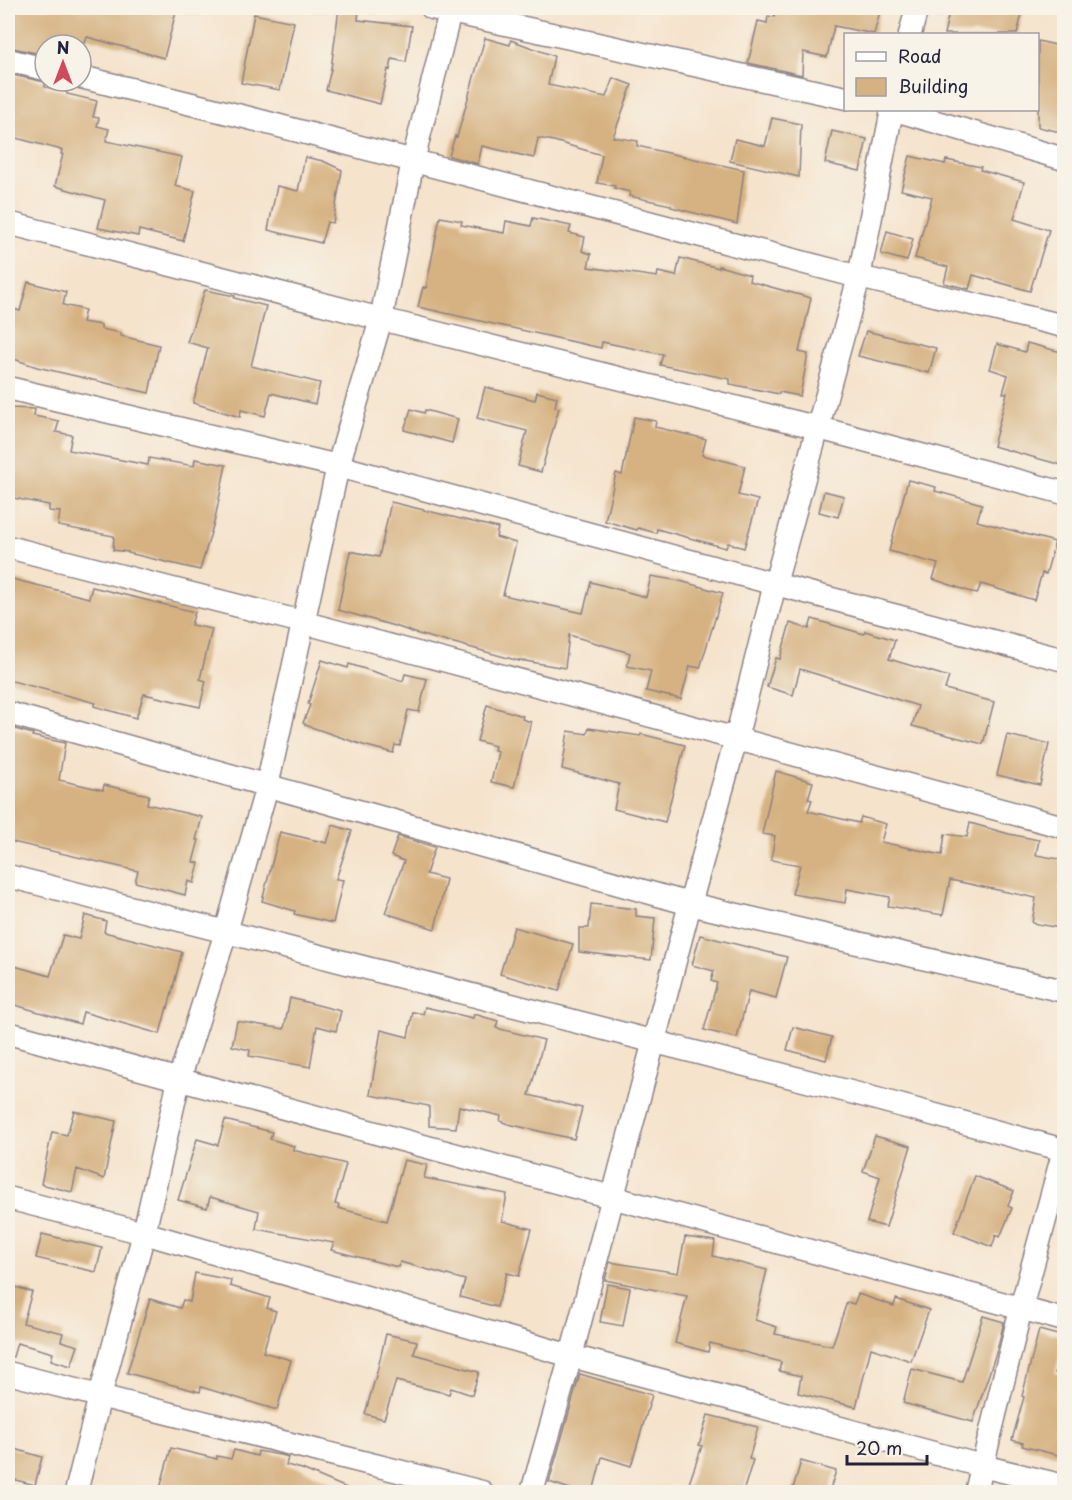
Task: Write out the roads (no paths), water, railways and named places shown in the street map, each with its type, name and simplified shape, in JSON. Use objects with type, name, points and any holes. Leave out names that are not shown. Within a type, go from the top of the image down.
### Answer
[{"type":"street","points":[[910,33],[917,8]]},
{"type":"street","points":[[76,1492],[144,1233],[179,1080],[226,932],[267,786],[338,466],[381,319],[444,9],[844,98]]},
{"type":"street","points":[[8,60],[33,66]]},
{"type":"street","points":[[93,80],[245,117],[859,277],[1065,326]]},
{"type":"street","points":[[532,1492],[571,1356],[653,1041],[859,277],[894,111]]},
{"type":"street","points":[[897,111],[1065,159]]},
{"type":"street","points":[[8,223],[819,428],[1065,493]]},
{"type":"street","points":[[8,388],[338,466],[1065,660]]},
{"type":"street","points":[[8,547],[302,622],[1065,827]]},
{"type":"street","points":[[8,713],[690,904],[1065,991]]},
{"type":"street","points":[[8,876],[862,1095],[1065,1150],[1021,1308],[976,1492]]},
{"type":"street","points":[[8,1033],[1065,1320]]},
{"type":"street","points":[[8,1198],[144,1233],[571,1356],[1065,1486]]},
{"type":"street","points":[[8,1372],[482,1492]]}]
